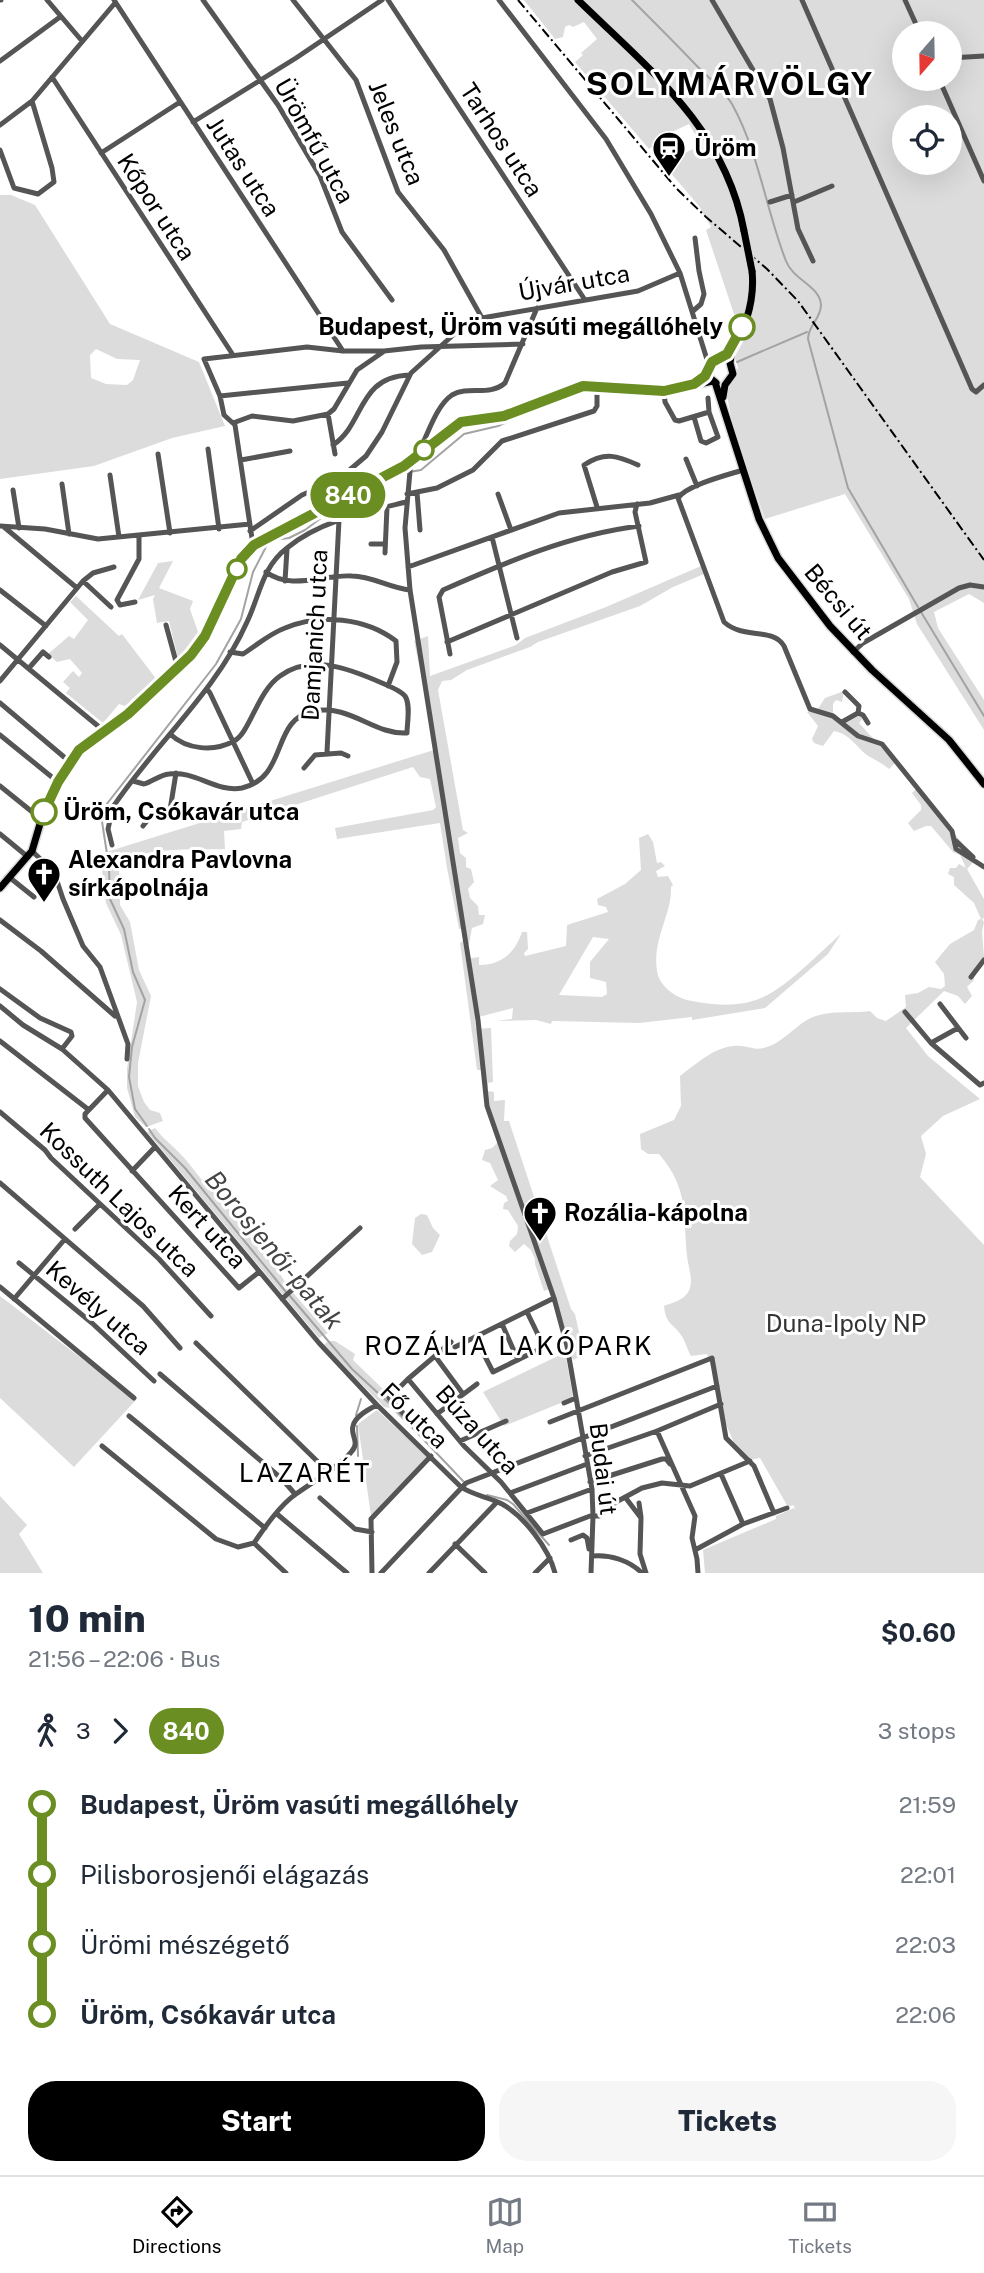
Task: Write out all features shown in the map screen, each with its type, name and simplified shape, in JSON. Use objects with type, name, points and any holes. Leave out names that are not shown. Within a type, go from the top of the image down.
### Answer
[{"type":"main road","points":[[0,888],[29,854],[41,818],[69,762],[86,743],[128,714],[178,669],[205,636],[241,559],[254,545],[411,468],[420,453],[461,422],[504,416],[579,386],[595,385],[664,394],[694,384],[727,382],[733,374],[730,363],[733,345],[751,302],[752,271],[744,230],[727,173],[706,133],[669,90],[578,0]]},
{"type":"main road","points":[[694,384],[705,376],[709,368],[733,345]]},
{"type":"main road","points":[[720,359],[730,363]]},
{"type":"main road","points":[[709,368],[714,381]]},
{"type":"main road","name":"Bécsi út","points":[[714,381],[759,519],[774,551],[818,611],[853,652],[949,740],[984,784]]},
{"type":"main road","name":"Bécsi út","points":[[723,405],[723,390],[727,382]]},
{"type":"street","points":[[47,0],[82,41]]},
{"type":"street","name":"Ürömfű utca","points":[[203,0],[261,79],[320,176],[342,232],[392,300]]},
{"type":"street","name":"Jeles utca","points":[[293,0],[358,85],[398,191],[444,250],[482,318]]},
{"type":"street","points":[[193,122],[382,0]]},
{"type":"street","name":"Tarhos utca","points":[[388,0],[585,300]]},
{"type":"street","points":[[499,0],[606,139],[651,214],[680,273],[709,368]]},
{"type":"street","points":[[712,0],[770,99],[783,148],[798,229],[813,261]]},
{"type":"street","points":[[802,0],[974,391],[984,385]]},
{"type":"street","points":[[905,0],[915,21]]},
{"type":"street","points":[[0,125],[32,101],[115,1]]},
{"type":"street","name":"Jutas utca","points":[[115,1],[343,351]]},
{"type":"street","points":[[0,61],[61,17]]},
{"type":"street","points":[[962,57],[984,56]]},
{"type":"street","name":"Kőpor utca","points":[[52,76],[233,355]]},
{"type":"street","points":[[944,91],[984,181]]},
{"type":"street","points":[[0,150],[14,188],[38,194],[54,182],[32,101]]},
{"type":"street","points":[[100,153],[180,102]]},
{"type":"street","points":[[770,202],[793,199],[832,186]]},
{"type":"street","points":[[693,312],[701,304],[705,294],[695,238]]},
{"type":"street","name":"Újvár utca","points":[[409,375],[467,323],[482,318],[638,291],[680,273]]},
{"type":"street","points":[[420,453],[447,400],[458,392],[489,391],[502,386],[508,380],[537,308]]},
{"type":"street","points":[[254,545],[237,430],[224,415],[220,396],[204,359],[307,347],[343,351],[384,351],[439,346],[523,344]]},
{"type":"street","points":[[704,346],[710,355],[720,359]]},
{"type":"street","points":[[233,423],[252,416],[293,421],[328,414],[362,365],[384,351]]},
{"type":"street","points":[[1,528],[46,528],[98,540],[219,528],[250,528],[338,476],[366,456],[377,442],[409,375],[395,376],[374,388],[341,438],[333,445]]},
{"type":"street","points":[[220,396],[348,383]]},
{"type":"street","points":[[407,494],[437,488],[473,470],[502,441],[594,411],[597,406],[597,393]]},
{"type":"street","points":[[664,394],[675,420],[709,412]]},
{"type":"street","points":[[694,417],[701,441],[706,443],[718,438],[709,412],[708,398]]},
{"type":"street","points":[[328,414],[335,454]]},
{"type":"street","points":[[208,449],[219,528]]},
{"type":"street","points":[[241,460],[290,451]]},
{"type":"street","points":[[158,454],[170,533]]},
{"type":"street","points":[[597,507],[584,465],[610,455],[638,466]]},
{"type":"street","points":[[686,459],[697,486]]},
{"type":"street","name":"Budai út","points":[[411,468],[405,528],[410,590],[478,1020],[487,1106],[554,1298],[571,1370],[591,1485],[591,1573]]},
{"type":"street","points":[[408,567],[559,513],[637,504],[679,495],[743,470]]},
{"type":"street","points":[[110,475],[119,537]]},
{"type":"street","points":[[62,484],[69,534]]},
{"type":"street","points":[[13,490],[19,528]]},
{"type":"street","points":[[417,492],[420,530]]},
{"type":"street","points":[[498,494],[510,530]]},
{"type":"street","points":[[679,495],[724,622],[741,632],[779,639],[809,708],[833,716],[858,736],[882,744],[946,822],[956,841],[973,857]]},
{"type":"street","points":[[111,845],[108,829],[116,802],[207,689],[247,623],[266,572],[287,548],[339,520],[406,502]]},
{"type":"street","points":[[447,642],[612,572],[646,562],[635,512],[637,504]]},
{"type":"street","points":[[385,552],[387,507]]},
{"type":"street","name":"Damjanich utca","points":[[327,752],[339,520]]},
{"type":"street","points":[[450,654],[440,593],[500,565],[548,547],[599,531],[639,526]]},
{"type":"street","points":[[1,528],[77,588]]},
{"type":"street","points":[[135,602],[120,605],[117,600],[139,559],[139,536]]},
{"type":"street","points":[[492,537],[517,638]]},
{"type":"street","points":[[371,544],[385,544]]},
{"type":"street","points":[[285,581],[287,548]]},
{"type":"street","points":[[0,681],[83,581],[90,575],[114,568]]},
{"type":"street","points":[[266,572],[285,581],[300,582],[336,576],[365,577],[410,590]]},
{"type":"street","points":[[83,581],[111,607]]},
{"type":"street","points":[[853,652],[863,643],[965,585],[984,587]]},
{"type":"street","points":[[0,590],[46,626]]},
{"type":"street","points":[[230,652],[243,654],[269,636],[293,625],[334,620],[374,628],[396,641],[397,662],[388,686]]},
{"type":"street","points":[[166,625],[178,669]]},
{"type":"street","points":[[0,645],[104,730]]},
{"type":"street","points":[[29,668],[43,652],[49,657]]},
{"type":"street","points":[[133,781],[144,784],[164,774],[176,773],[228,788],[253,784],[272,767],[293,721],[308,712],[329,710],[359,718],[389,732],[407,733],[407,701],[404,695],[356,672],[331,666],[308,665],[279,677],[263,693],[242,736],[232,742],[206,750],[170,734]]},
{"type":"street","points":[[207,689],[253,784]]},
{"type":"street","points":[[845,692],[859,706],[858,713]]},
{"type":"street","points":[[0,704],[69,762]]},
{"type":"street","points":[[842,722],[858,713]]},
{"type":"street","points":[[858,713],[863,715],[868,723]]},
{"type":"street","points":[[0,735],[58,782]]},
{"type":"street","points":[[304,768],[315,755],[327,752],[341,753],[348,757]]},
{"type":"street","points":[[170,810],[176,773]]},
{"type":"street","points":[[0,786],[41,818]]},
{"type":"street","points":[[143,826],[156,813],[170,810],[187,815]]},
{"type":"street","points":[[0,834],[54,872],[83,946],[100,967],[128,1044],[127,1059]]},
{"type":"street","points":[[956,841],[953,845],[956,849],[984,866]]},
{"type":"street","points":[[9,877],[34,897]]},
{"type":"street","points":[[0,920],[41,951],[110,1009],[117,1018]]},
{"type":"street","points":[[971,977],[984,960]]},
{"type":"street","points":[[0,989],[40,1018],[71,1032],[72,1036],[62,1049]]},
{"type":"street","points":[[940,1004],[966,1038]]},
{"type":"street","name":"Fő utca","points":[[0,1006],[23,1025],[62,1049],[108,1090],[259,1272],[286,1296],[319,1343],[377,1405],[461,1487],[480,1497],[498,1502],[512,1511],[538,1538],[555,1573]]},
{"type":"street","points":[[905,1012],[931,1043],[982,1084]]},
{"type":"street","points":[[931,1043],[958,1028]]},
{"type":"street","name":"Kert utca","points":[[0,1041],[89,1110],[85,1118],[239,1288],[259,1272]]},
{"type":"street","points":[[89,1110],[108,1090]]},
{"type":"street","name":"Kossuth Lajos utca","points":[[0,1112],[45,1150],[159,1259],[211,1316]]},
{"type":"street","points":[[132,1171],[154,1148]]},
{"type":"street","points":[[0,1182],[143,1306],[180,1348]]},
{"type":"street","points":[[75,1229],[100,1203]]},
{"type":"street","points":[[286,1296],[360,1228]]},
{"type":"street","points":[[15,1299],[65,1238]]},
{"type":"street","name":"Kevély utca","points":[[19,1263],[92,1323],[154,1381]]},
{"type":"street","points":[[0,1287],[134,1398]]},
{"type":"street","points":[[455,1348],[554,1298]]},
{"type":"street","points":[[475,1338],[492,1372],[544,1347],[527,1312]]},
{"type":"street","points":[[502,1324],[518,1360]]},
{"type":"street","points":[[408,1379],[450,1342]]},
{"type":"street","points":[[196,1343],[317,1461],[324,1473]]},
{"type":"street","points":[[435,1356],[463,1394]]},
{"type":"street","points":[[550,1422],[712,1358],[726,1438],[751,1461],[774,1513]]},
{"type":"street","points":[[160,1374],[282,1479],[295,1494]]},
{"type":"street","name":"Búza utca","points":[[425,1436],[389,1398],[408,1379],[543,1534],[593,1517]]},
{"type":"street","points":[[436,1414],[477,1384]]},
{"type":"street","points":[[381,1573],[461,1487],[472,1480],[717,1385]]},
{"type":"street","points":[[564,1403],[576,1398]]},
{"type":"street","points":[[585,1456],[721,1404]]},
{"type":"street","points":[[102,1446],[216,1539],[238,1547],[254,1543],[295,1494],[351,1453],[356,1443],[353,1424],[360,1415],[377,1405]]},
{"type":"street","points":[[129,1416],[265,1528]]},
{"type":"street","points":[[460,1441],[506,1421]]},
{"type":"street","points":[[656,1431],[695,1518],[691,1538],[698,1573]]},
{"type":"street","points":[[372,1573],[371,1519],[430,1457]]},
{"type":"street","points":[[527,1513],[591,1485],[662,1459],[666,1459],[675,1469]]},
{"type":"street","points":[[593,1517],[642,1488],[662,1483],[691,1486],[751,1461]]},
{"type":"street","points":[[510,1493],[587,1464]]},
{"type":"street","points":[[721,1474],[743,1524]]},
{"type":"street","points":[[625,1497],[641,1518]]},
{"type":"street","points":[[320,1499],[355,1529],[372,1532]]},
{"type":"street","points":[[429,1573],[498,1502]]},
{"type":"street","points":[[639,1503],[640,1554],[644,1573]]},
{"type":"street","points":[[695,1549],[743,1524],[787,1508]]},
{"type":"street","points":[[277,1514],[347,1573]]},
{"type":"street","points":[[570,1540],[583,1535],[587,1538],[592,1555],[619,1559],[636,1566],[644,1573]]},
{"type":"street","points":[[254,1543],[286,1573]]},
{"type":"street","points":[[455,1544],[485,1573]]},
{"type":"street","points":[[534,1573],[550,1558]]},
{"type":"green space","points":[[524,0],[984,0],[984,603],[969,594],[934,612],[938,628],[984,700],[984,730],[917,624],[909,599],[845,494],[765,519],[734,431],[726,391],[738,368],[735,356],[736,320],[706,230],[711,227],[699,206],[663,164],[701,145],[689,124],[655,140],[656,143],[649,149],[575,62],[597,39],[584,22],[565,27],[563,37],[555,39]]},
{"type":"green space","points":[[0,195],[11,195],[35,205],[110,324],[199,362],[225,426],[172,438],[94,466],[0,479]],"holes":[[[96,349],[117,359],[140,360],[133,380],[127,385],[106,384],[91,378],[90,355]]]},
{"type":"green space","points":[[173,561],[159,588],[193,601],[190,609],[199,635],[179,663],[169,621],[157,623],[153,599],[155,595],[138,600],[158,563]]},
{"type":"green space","points":[[701,566],[704,574],[673,587],[640,606],[538,642],[467,670],[451,680],[442,681],[438,690],[463,830],[468,833],[458,838],[460,853],[466,858],[466,867],[471,869],[474,882],[468,889],[470,898],[478,906],[479,915],[485,915],[483,924],[472,928],[469,944],[464,928],[459,929],[440,823],[337,839],[335,828],[433,810],[436,807],[430,779],[420,777],[413,767],[242,822],[241,829],[224,831],[225,849],[157,852],[143,854],[119,864],[120,905],[130,922],[139,970],[151,996],[138,1063],[138,1086],[144,1102],[150,1110],[160,1113],[163,1121],[146,1127],[135,1117],[127,1088],[127,1069],[137,1002],[121,935],[106,903],[100,854],[437,749],[414,641],[428,636],[430,676],[516,645],[525,638]]},
{"type":"green space","points":[[76,596],[119,636],[122,634],[157,680],[128,707],[119,704],[103,723],[66,693],[70,688],[63,682],[73,671],[79,677],[82,673],[70,659],[57,662],[48,654],[69,636],[74,639],[88,620],[70,602]]},
{"type":"green space","points":[[844,691],[842,702],[836,700],[833,704],[833,713],[846,723],[860,715],[863,718],[859,723],[896,762],[889,769],[865,754],[840,733],[834,731],[823,746],[814,743],[812,739],[818,726],[807,712],[817,710],[825,698]]},
{"type":"green space","name":"Duna-Ipoly NP","points":[[916,789],[976,859],[967,869],[984,899],[984,957],[974,970],[974,980],[967,987],[972,996],[965,1004],[958,996],[944,991],[906,1028],[928,1056],[980,1099],[943,1116],[921,1136],[926,1154],[920,1177],[984,1245],[984,1573],[705,1573],[703,1550],[776,1519],[776,1516],[794,1508],[796,1510],[793,1505],[788,1507],[760,1458],[748,1460],[745,1455],[740,1457],[725,1422],[707,1354],[691,1356],[682,1337],[666,1317],[664,1306],[683,1298],[691,1284],[683,1202],[669,1167],[659,1154],[648,1154],[641,1149],[640,1134],[674,1120],[681,1106],[680,1076],[716,1051],[732,1046],[757,1049],[767,1047],[807,1020],[822,1014],[870,1011],[877,1018],[886,1021],[906,1007],[905,995],[918,993],[929,987],[941,989],[945,986],[944,974],[935,962],[950,944],[974,930],[981,919],[974,903],[954,885],[954,877],[948,874],[950,868],[956,868],[959,864],[966,868],[960,855],[953,852],[931,826],[914,831],[908,823],[921,810],[921,805],[912,793]]},
{"type":"green space","points":[[648,834],[653,842],[657,863],[661,862],[665,866],[656,871],[658,877],[668,876],[673,885],[656,959],[658,976],[664,985],[682,998],[724,1005],[761,998],[792,978],[841,934],[828,954],[765,1008],[692,1020],[692,1017],[639,1023],[552,1021],[551,1024],[536,1020],[497,1021],[512,1019],[513,1008],[475,1018],[476,1029],[491,1028],[493,1082],[488,1083],[488,1091],[494,1092],[494,1101],[505,1100],[504,1121],[509,1121],[571,1309],[575,1314],[584,1355],[573,1360],[553,1288],[544,1291],[531,1250],[524,1244],[515,1252],[509,1246],[517,1234],[518,1226],[508,1210],[503,1209],[504,1203],[508,1201],[506,1196],[490,1186],[498,1180],[490,1163],[482,1160],[485,1150],[492,1148],[499,1141],[487,1102],[483,1070],[477,1070],[460,943],[463,941],[466,959],[479,957],[479,965],[495,963],[507,956],[516,946],[522,932],[527,932],[528,949],[524,953],[525,956],[566,946],[567,925],[608,912],[606,907],[598,905],[597,899],[625,884],[641,870],[639,838]],"holes":[[[593,937],[609,939],[590,962],[590,978],[606,982],[607,994],[602,997],[559,995]]]},
{"type":"green space","points":[[155,1128],[274,1261],[289,1288],[328,1333],[319,1338],[147,1132]]},
{"type":"green space","points":[[421,1214],[427,1215],[440,1235],[432,1252],[422,1255],[412,1244],[415,1218]]},
{"type":"green space","points":[[0,1296],[136,1400],[74,1467],[0,1398]]},
{"type":"green space","points":[[328,1341],[335,1341],[355,1354],[353,1360],[388,1394],[427,1440],[425,1442],[390,1408],[384,1407],[324,1345]]},
{"type":"green space","points":[[562,1354],[566,1357],[573,1398],[504,1426],[483,1392]]},
{"type":"green space","points":[[377,1410],[428,1457],[371,1516],[358,1424]]},
{"type":"green space","points":[[0,1496],[27,1525],[19,1534],[43,1573],[0,1573]]},
{"type":"waterway","points":[[632,0],[720,88],[741,123],[789,268],[819,298],[819,314],[808,339],[848,488],[918,607]]},
{"type":"waterway","name":"Borosjenői-patak","points":[[737,362],[807,332]]},
{"type":"waterway","name":"Borosjenői-patak","points":[[571,394],[602,390],[666,394],[700,387]]},
{"type":"waterway","name":"Borosjenői-patak","points":[[147,1126],[135,1109],[129,1077],[132,1047],[145,1000],[133,972],[124,929],[110,899],[109,867],[101,815],[106,805],[216,664],[241,619],[253,572],[268,543],[289,538],[329,512],[360,502],[398,474],[421,470],[464,434],[498,426],[562,397]]},
{"type":"waterway","points":[[921,612],[984,716]]},
{"type":"waterway","name":"Borosjenői-patak","points":[[149,1129],[185,1168],[286,1292]]},
{"type":"waterway","name":"Borosjenői-patak","points":[[290,1296],[352,1369],[391,1405],[463,1481]]},
{"type":"waterway","points":[[356,1415],[361,1399]]},
{"type":"waterway","points":[[357,1426],[358,1456]]},
{"type":"waterway","name":"Borosjenői-patak","points":[[487,1495],[513,1504],[549,1545]]},
{"type":"railway","points":[[518,0],[676,188],[767,269],[798,301],[984,560]]},
{"type":"bus line","name":"840","points":[[44,812],[69,762],[79,750],[128,714],[191,655],[205,636],[241,559],[254,545],[404,466],[461,422],[496,419],[583,386],[664,391],[694,384],[705,376],[712,362],[727,354],[742,327]]},
{"type":"place","name":"Üröm","points":[[669,178]]},
{"type":"place","name":"Budapest, Üröm vasúti megállóhely","points":[[742,327]]},
{"type":"place","name":"Üröm, Csókavár utca","points":[[44,812]]},
{"type":"place","name":"Alexandra Pavlovna sírkápolnája","points":[[44,904]]},
{"type":"place","name":"Rozália-kápolna","points":[[540,1243]]},
{"type":"district","name":"SOLYMÁRVÖLGY","points":[[730,84]]},
{"type":"district","name":"ROZÁLIA LAKÓPARK","points":[[509,1346]]},
{"type":"district","name":"LAZARÉT","points":[[305,1473]]}]
